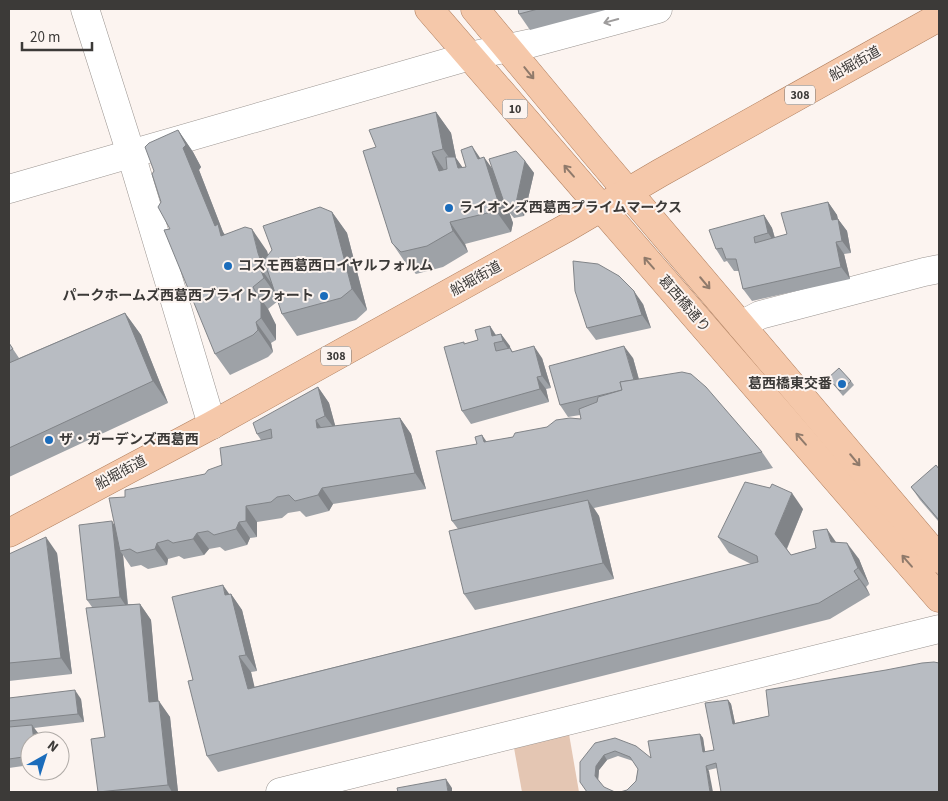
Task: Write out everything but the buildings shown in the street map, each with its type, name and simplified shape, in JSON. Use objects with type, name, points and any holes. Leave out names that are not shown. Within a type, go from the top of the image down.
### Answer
[{"type":"main road","name":"葛西橋通り","points":[[429,9],[939,598]]},
{"type":"main road","name":"10","points":[[475,9],[939,559]]},
{"type":"main road","name":"船堀街道","points":[[9,533],[212,425],[939,17]]},
{"type":"street","points":[[85,9],[131,154],[212,425]]},
{"type":"street","points":[[9,189],[470,56],[532,43],[658,9]]},
{"type":"street","points":[[741,325],[760,315],[939,269]]},
{"type":"street","points":[[280,792],[939,628]]},
{"type":"shaded area","points":[[569,734],[579,792],[522,792],[514,748]]},
{"type":"place","name":"ライオンズ西葛西プライムマークス","points":[[449,208]]},
{"type":"place","name":"コスモ西葛西ロイヤルフォルム","points":[[228,266]]},
{"type":"place","name":"パークホームズ西葛西ブライトフォート","points":[[324,296]]},
{"type":"place","name":"葛西橋東交番","points":[[842,384]]},
{"type":"place","name":"ザ・ガーデンズ西葛西","points":[[49,440]]}]
